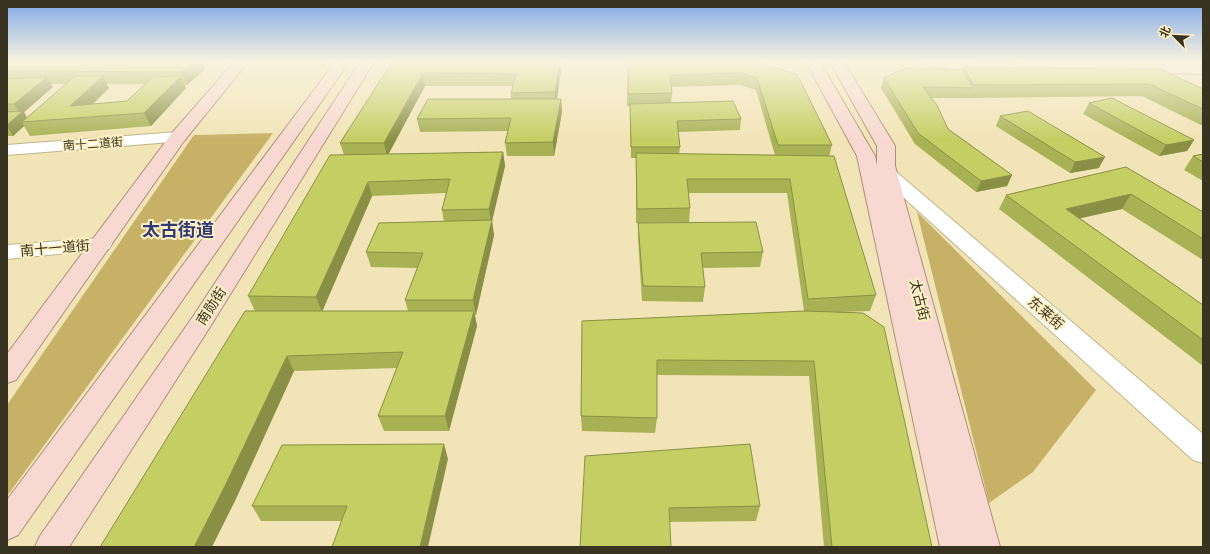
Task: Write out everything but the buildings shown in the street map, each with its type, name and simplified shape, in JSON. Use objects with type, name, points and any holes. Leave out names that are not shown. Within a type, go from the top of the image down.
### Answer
[{"type":"main road","points":[[7,373],[102,244],[178,137],[219,88]]},
{"type":"main road","points":[[7,525],[323,88]]},
{"type":"main road","name":"南勋街","points":[[51,547],[202,321],[350,88]]},
{"type":"main road","name":"太古街","points":[[828,88],[866,156],[956,547]]},
{"type":"main road","name":"太古街","points":[[852,88],[886,146],[886,166],[984,547]]},
{"type":"street","name":"南十二道街","points":[[7,150],[178,137]]},
{"type":"street","name":"东莱街","points":[[888,174],[1203,451]]},
{"type":"street","name":"南十一道街","points":[[7,252],[102,244]]},
{"type":"shaded area","points":[[273,133],[7,496],[7,405],[194,135]]},
{"type":"shaded area","points":[[917,212],[1096,390],[1033,472],[989,503]]},
{"type":"district","name":"太古街道","points":[[178,230]]}]
